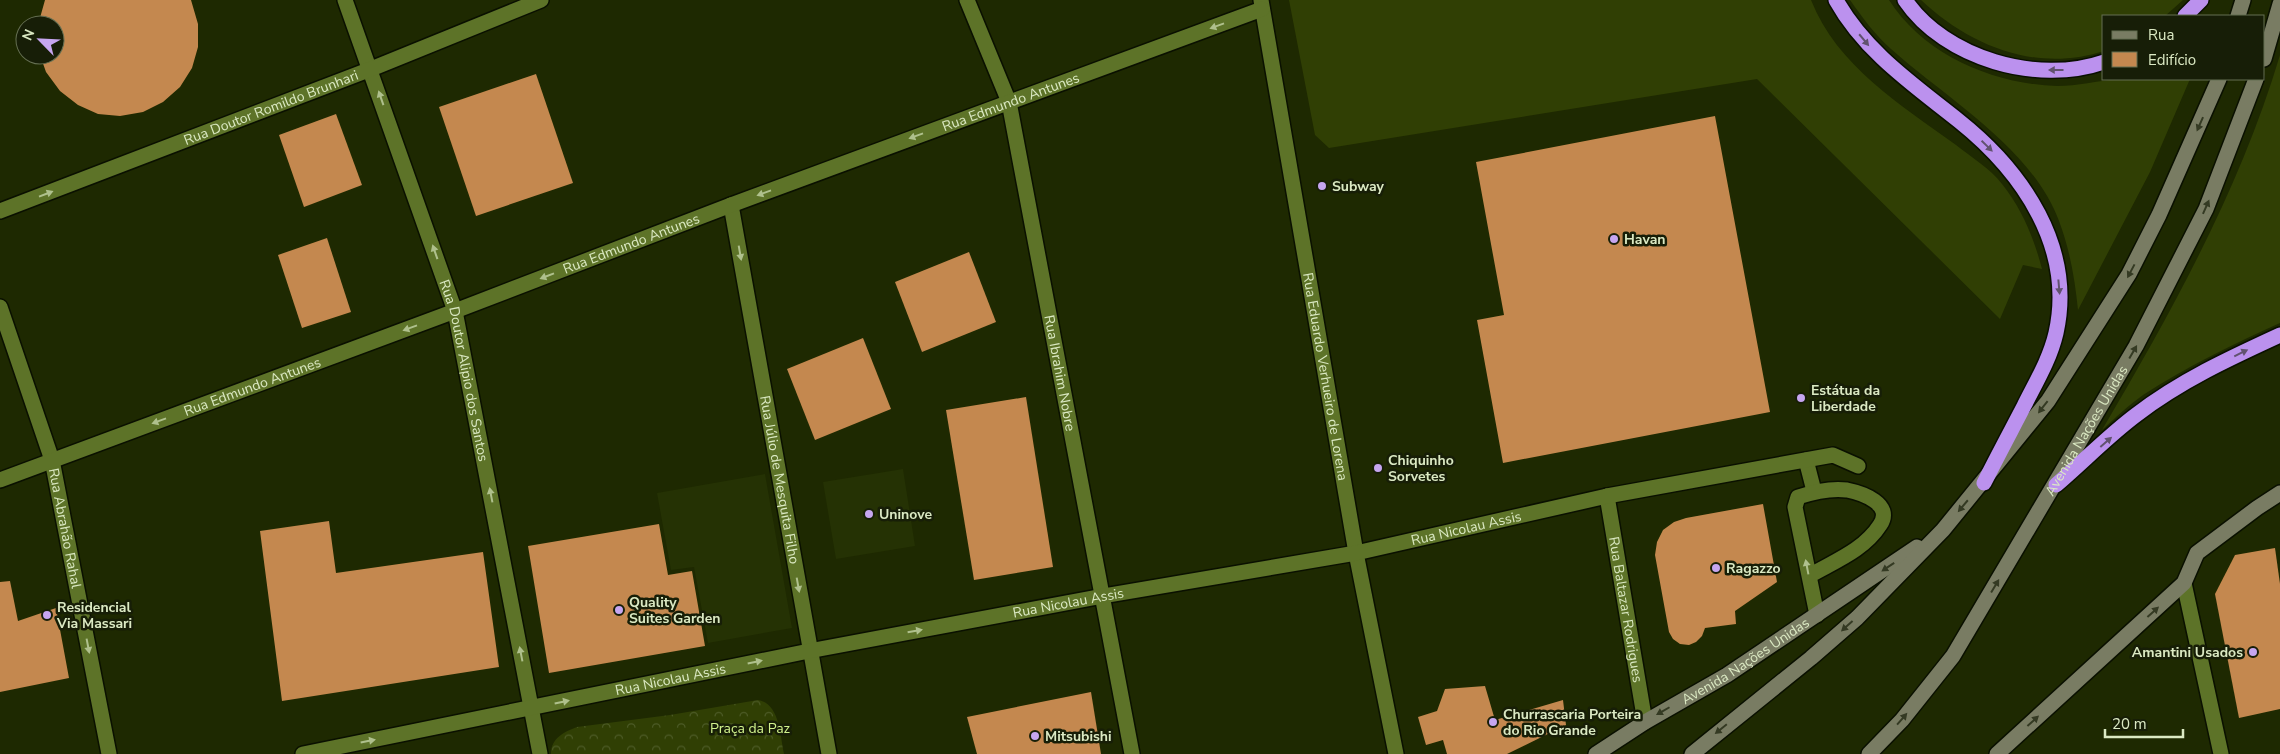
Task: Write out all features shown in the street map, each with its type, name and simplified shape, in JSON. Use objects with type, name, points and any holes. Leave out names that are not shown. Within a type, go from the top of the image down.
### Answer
[{"type":"highway","points":[[1836,0],[1846,18],[1871,47],[1905,79],[1974,134],[2015,175],[2034,204],[2049,236],[2058,268],[2060,301],[2056,334],[2044,368],[1984,483]]},
{"type":"highway","points":[[1905,0],[1927,24],[1950,41],[1976,55],[2003,65],[2029,69],[2062,70],[2082,68],[2102,63]]},
{"type":"highway","points":[[2186,15],[2201,0]]},
{"type":"highway","points":[[2056,485],[2136,415],[2178,386],[2280,335]]},
{"type":"main road","points":[[2238,15],[2243,0]]},
{"type":"main road","points":[[2265,56],[2280,4]]},
{"type":"main road","name":"Avenida Nações Unidas","points":[[1692,754],[1844,629],[1943,530],[1984,483],[2048,402],[2129,274],[2160,214],[2219,80]]},
{"type":"main road","name":"Avenida Nações Unidas","points":[[1869,754],[1902,720],[1953,656],[2056,485],[2136,346],[2206,209],[2256,80]]},
{"type":"main road","points":[[1997,754],[2184,583],[2197,553],[2257,508],[2280,494]]},
{"type":"main road","name":"Avenida Nações Unidas","points":[[1596,754],[1645,722],[1727,675],[1943,530]]},
{"type":"street","name":"Rua Doutor Alipio dos Santos","points":[[345,0],[456,312],[540,754]]},
{"type":"street","name":"Rua Doutor Romildo Brunhari","points":[[0,211],[371,69],[541,0]]},
{"type":"street","name":"Rua Ibrahim Nobre","points":[[966,0],[1009,102],[1132,754]]},
{"type":"street","name":"Rua Edmundo Antunes","points":[[0,480],[456,312],[731,205],[1009,102],[1261,5]]},
{"type":"street","name":"Rua Eduardo Verhueiro de Lorena","points":[[1261,5],[1356,553],[1396,754]]},
{"type":"street","name":"Rua Júlio de Mesquita Filho","points":[[731,205],[809,651],[829,754]]},
{"type":"street","name":"Rua Abrahão Rahal","points":[[0,308],[52,460],[109,754]]},
{"type":"street","name":"Rua Nicolau Assis","points":[[303,754],[809,651],[1103,596],[1356,553],[1607,496],[1834,455],[1858,466]]},
{"type":"street","points":[[1806,460],[1814,491]]},
{"type":"street","points":[[1809,576],[1863,545],[1882,523],[1882,508],[1878,501],[1846,490],[1814,491],[1798,497],[1796,507],[1809,576],[1817,615]]},
{"type":"street","name":"Rua Baltazar Rodrigues","points":[[1607,496],[1645,722]]},
{"type":"street","points":[[2184,583],[2221,754]]},
{"type":"shaded area","name":"Uninove","points":[[903,469],[915,546],[836,559],[823,482]]},
{"type":"shaded area","points":[[765,474],[792,628],[708,643],[694,567],[671,570],[657,493]]},
{"type":"green space","points":[[1289,0],[1811,0],[1822,24],[1854,64],[1893,99],[1992,173],[2009,194],[2021,214],[2031,235],[2042,269],[2023,265],[2000,319],[1757,79],[1329,148],[1315,135]]},
{"type":"green space","points":[[1850,0],[1889,0],[1921,36],[1941,51],[1962,63],[2009,79],[2057,86],[2110,80],[2190,80],[2150,172],[2078,310],[2072,265],[2063,232],[2046,195],[2029,170],[1986,126],[1913,68],[1885,44]]},
{"type":"green space","points":[[1921,0],[2183,0],[2166,15],[2102,15],[2102,51],[2079,57],[2054,59],[2029,57],[2005,51],[1983,42],[1940,16]]},
{"type":"green space","points":[[2280,55],[2280,323],[2210,356],[2159,385],[2143,395],[2102,430],[2179,294],[2225,201],[2264,105]]},
{"type":"green space","name":"Praça da Paz","points":[[758,700],[765,703],[775,714],[784,754],[551,754],[553,744],[559,736],[577,727],[670,715]]},
{"type":"building","points":[[45,0],[191,0],[198,24],[198,47],[192,68],[180,87],[163,102],[143,112],[120,116],[98,114],[78,105],[60,91],[46,72],[44,65],[65,65],[65,15],[41,15]]},
{"type":"building","points":[[536,74],[573,183],[476,216],[439,107]]},
{"type":"building","points":[[336,114],[362,185],[304,207],[279,135]]},
{"type":"building","name":"Havan","points":[[1715,116],[1770,412],[1503,463],[1477,320],[1504,315],[1476,162]]},
{"type":"building","points":[[327,238],[351,312],[302,328],[278,255]]},
{"type":"building","points":[[969,252],[996,322],[922,352],[895,282]]},
{"type":"building","points":[[863,338],[891,409],[815,440],[787,369]]},
{"type":"building","points":[[1026,397],[1053,567],[974,580],[946,410]]},
{"type":"building","name":"Ragazzo","points":[[1763,504],[1777,582],[1735,611],[1736,624],[1705,628],[1702,636],[1696,642],[1689,645],[1680,644],[1673,639],[1669,632],[1655,555],[1657,542],[1663,530],[1674,522],[1686,518]]},
{"type":"building","points":[[329,521],[336,573],[483,552],[499,667],[282,701],[260,531]]},
{"type":"building","name":"Quality Suites Garden","points":[[659,524],[668,575],[692,571],[705,646],[549,673],[528,546]]},
{"type":"building","name":"Amantini Usados","points":[[2275,548],[2280,584],[2280,709],[2239,718],[2215,594],[2235,555]]},
{"type":"building","name":"Residencial Via Massari","points":[[10,581],[18,621],[56,608],[69,678],[0,692],[0,582]]},
{"type":"building","name":"Churrascaria Porteira do Rio Grande","points":[[1485,686],[1495,720],[1563,700],[1566,725],[1507,754],[1447,754],[1443,740],[1426,745],[1418,717],[1437,711],[1445,689]]},
{"type":"building","name":"Mitsubishi","points":[[1091,692],[1101,754],[977,754],[967,717]]},
{"type":"place","name":"Subway","points":[[1322,186]]},
{"type":"place","name":"Havan","points":[[1614,239]]},
{"type":"place","name":"Estátua da Liberdade","points":[[1801,398]]},
{"type":"place","name":"Chiquinho Sorvetes","points":[[1378,468]]},
{"type":"place","name":"Uninove","points":[[869,514]]},
{"type":"place","name":"Ragazzo","points":[[1716,568]]},
{"type":"place","name":"Quality Suites Garden","points":[[619,610]]},
{"type":"place","name":"Residencial Via Massari","points":[[47,615]]},
{"type":"place","name":"Amantini Usados","points":[[2253,652]]},
{"type":"place","name":"Churrascaria Porteira do Rio Grande","points":[[1493,722]]},
{"type":"place","name":"Mitsubishi","points":[[1035,736]]}]
